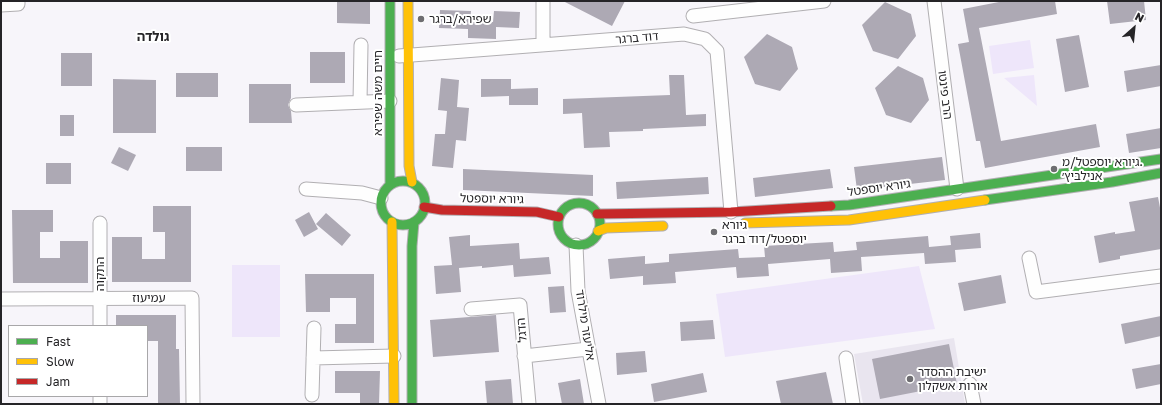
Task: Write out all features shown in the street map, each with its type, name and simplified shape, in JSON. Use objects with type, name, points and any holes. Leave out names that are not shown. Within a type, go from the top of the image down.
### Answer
[{"type":"street","points":[[1,5],[18,4],[18,1]]},
{"type":"street","name":"חיים משה שפירא","points":[[390,1],[390,184]]},
{"type":"street","points":[[408,1],[409,166],[412,182]]},
{"type":"street","points":[[542,45],[543,1]]},
{"type":"street","points":[[693,16],[824,1]]},
{"type":"street","name":"הרב פינטו","points":[[934,1],[957,190]]},
{"type":"street","name":"דוד ברגר","points":[[390,57],[684,34],[705,39],[717,51],[734,218]]},
{"type":"street","points":[[360,102],[361,45]]},
{"type":"street","points":[[296,105],[390,101]]},
{"type":"street","name":"גיורא יוספטל","points":[[734,218],[849,205],[1161,159]]},
{"type":"street","name":"גיורא יוספטל","points":[[597,214],[848,220],[1112,182],[1161,173]]},
{"type":"street","points":[[400,180],[412,182],[424,195],[424,207],[422,213],[414,222],[403,225],[392,222],[384,215],[380,204],[382,193],[390,184],[400,180]]},
{"type":"street","points":[[306,189],[362,193],[381,198]]},
{"type":"street","points":[[581,203],[593,209],[597,214],[599,220],[598,231],[596,236],[588,243],[576,245],[570,243],[565,240],[558,229],[559,216],[568,206],[581,203]]},
{"type":"street","name":"גיורא יוספטל","points":[[424,207],[442,210],[537,212],[559,216]]},
{"type":"street","name":"התקוה","points":[[100,222],[100,325]]},
{"type":"street","points":[[392,222],[394,404]]},
{"type":"street","points":[[412,404],[412,246],[414,222]]},
{"type":"street","points":[[598,231],[606,228],[673,225]]},
{"type":"street","name":"אליעזר מילרוד","points":[[576,245],[578,291],[599,404]]},
{"type":"street","points":[[1029,258],[1036,292],[1161,276]]},
{"type":"street","name":"עמיעוז","points":[[1,299],[192,298],[193,404]]},
{"type":"street","name":"הדגל","points":[[471,309],[520,305],[528,404]]},
{"type":"street","points":[[312,395],[314,328]]},
{"type":"street","name":"הדגל","points":[[524,356],[588,349]]},
{"type":"street","points":[[313,358],[394,356]]},
{"type":"street","points":[[846,358],[853,404]]},
{"type":"street","points":[[970,384],[974,404]]},
{"type":"shaded area","points":[[1030,40],[1034,68],[993,74],[989,46]]},
{"type":"shaded area","points":[[1034,75],[1037,106],[1004,78]]},
{"type":"shaded area","points":[[232,265],[280,265],[280,337],[232,337]]},
{"type":"shaded area","points":[[919,266],[935,329],[725,357],[716,294]]},
{"type":"shaded area","name":"ישיבת ההסדר אורות אשקלון","points":[[954,338],[965,404],[863,404],[854,354]]},
{"type":"building","points":[[337,1],[370,1],[370,24],[337,23]]},
{"type":"building","points":[[563,1],[625,1],[612,26]]},
{"type":"building","points":[[1004,1],[1055,1],[1057,14],[979,28],[1001,141],[1096,124],[1100,147],[985,168],[980,141],[976,141],[958,44],[969,42],[963,9]]},
{"type":"building","points":[[1107,1],[1144,1],[1146,20],[1110,24]]},
{"type":"building","points":[[885,2],[911,14],[916,36],[898,59],[873,51],[862,25]]},
{"type":"building","points":[[440,10],[471,11],[470,21],[493,22],[494,11],[520,12],[519,28],[496,27],[496,39],[468,38],[468,29],[439,28]]},
{"type":"building","points":[[767,34],[792,47],[798,69],[780,91],[755,84],[744,57]]},
{"type":"building","points":[[1079,35],[1089,87],[1065,92],[1056,39]]},
{"type":"building","points":[[310,52],[345,52],[345,83],[310,83]]},
{"type":"building","points":[[61,53],[92,53],[92,86],[61,86]]},
{"type":"building","points":[[1161,65],[1161,86],[1127,92],[1124,71]]},
{"type":"building","points":[[898,66],[923,78],[929,100],[911,123],[886,115],[875,88]]},
{"type":"building","points":[[176,73],[218,73],[218,97],[176,97]]},
{"type":"building","points":[[669,75],[684,75],[686,115],[706,114],[706,126],[609,132],[610,147],[584,148],[582,113],[563,114],[563,99],[670,95]]},
{"type":"building","points":[[441,78],[459,80],[457,107],[469,108],[466,141],[456,140],[453,168],[432,166],[435,134],[445,134],[447,111],[438,110]]},
{"type":"building","points":[[113,79],[156,80],[156,133],[113,133]]},
{"type":"building","points":[[481,79],[511,79],[511,89],[538,88],[538,105],[509,105],[509,96],[481,97]]},
{"type":"building","points":[[249,84],[291,84],[291,98],[288,105],[291,111],[292,123],[249,123]]},
{"type":"building","points":[[60,115],[74,115],[74,136],[60,136]]},
{"type":"building","points":[[1161,128],[1161,148],[1129,153],[1126,134]]},
{"type":"building","points":[[119,147],[136,155],[128,171],[111,163]]},
{"type":"building","points":[[186,147],[222,147],[222,171],[186,171]]},
{"type":"building","points":[[942,157],[945,180],[857,190],[854,167]]},
{"type":"building","points":[[46,163],[71,163],[71,184],[46,184]]},
{"type":"building","points":[[463,169],[593,175],[593,196],[463,190]]},
{"type":"building","points":[[830,169],[833,188],[755,197],[753,178]]},
{"type":"building","points":[[708,177],[709,194],[617,199],[616,182]]},
{"type":"building","points":[[1158,197],[1161,213],[1161,249],[1120,256],[1120,259],[1099,263],[1094,236],[1115,232],[1115,234],[1135,231],[1129,202]]},
{"type":"building","points":[[153,206],[191,206],[191,282],[112,282],[112,237],[142,237],[142,259],[165,259],[165,232],[153,232]]},
{"type":"building","points":[[12,210],[53,210],[53,232],[40,232],[40,258],[60,258],[60,241],[88,241],[88,283],[13,283]]},
{"type":"building","points":[[309,212],[318,229],[304,237],[295,220]]},
{"type":"building","points":[[326,213],[351,235],[342,246],[316,224]]},
{"type":"building","points":[[980,233],[981,248],[955,250],[956,262],[925,264],[924,253],[861,257],[862,271],[831,273],[830,259],[768,264],[769,276],[737,278],[736,267],[675,272],[676,283],[643,285],[643,276],[610,279],[608,259],[645,256],[645,264],[669,262],[669,254],[738,249],[739,258],[765,257],[764,246],[833,242],[834,252],[857,250],[856,242],[928,236],[929,247],[951,245],[950,236]]},
{"type":"building","points":[[470,235],[470,246],[519,243],[520,259],[549,257],[551,274],[514,277],[513,265],[482,268],[482,266],[459,268],[461,292],[436,294],[434,266],[452,265],[449,237]]},
{"type":"building","points":[[305,274],[374,274],[374,343],[335,343],[335,324],[356,324],[356,298],[330,298],[330,312],[306,312]]},
{"type":"building","points":[[1001,275],[1006,303],[964,311],[958,283]]},
{"type":"building","points":[[564,286],[566,312],[550,313],[548,287]]},
{"type":"building","points":[[116,315],[176,315],[176,349],[179,349],[180,404],[158,404],[158,341],[148,341],[148,325],[116,325]]},
{"type":"building","points":[[496,315],[499,352],[433,357],[430,320]]},
{"type":"building","points":[[1161,316],[1161,336],[1125,344],[1121,324]]},
{"type":"building","points":[[713,320],[715,339],[681,341],[680,322]]},
{"type":"building","points":[[949,344],[957,384],[880,399],[872,359]]},
{"type":"building","points":[[645,351],[647,372],[617,375],[616,353]]},
{"type":"building","points":[[1161,364],[1161,384],[1136,389],[1132,369]]},
{"type":"building","points":[[335,371],[380,371],[379,404],[360,404],[360,393],[335,393]]},
{"type":"building","points":[[826,372],[833,404],[781,404],[776,381]]},
{"type":"building","points":[[703,373],[707,392],[654,402],[651,384]]},
{"type":"building","points":[[511,379],[513,404],[487,404],[485,381]]},
{"type":"building","points":[[580,379],[584,404],[562,404],[558,383]]},
{"type":"traffic: fast","points":[[390,1],[390,184]]},
{"type":"traffic: fast","points":[[831,206],[849,205],[1161,159]]},
{"type":"traffic: fast","points":[[985,200],[1112,182],[1161,173]]},
{"type":"traffic: fast","points":[[399,181],[407,181],[419,187],[425,199],[425,203],[425,207],[419,219],[407,225],[399,225],[387,219],[381,207],[381,199],[387,187],[399,181]]},
{"type":"traffic: fast","points":[[579,203],[594,209],[600,224],[594,239],[579,245],[564,239],[558,224],[564,209],[579,203]]},
{"type":"traffic: fast","points":[[412,404],[412,246],[414,222]]},
{"type":"traffic: slow","points":[[408,1],[409,166],[412,182]]},
{"type":"traffic: slow","points":[[745,223],[849,220],[985,200]]},
{"type":"traffic: slow","points":[[392,222],[394,404]]},
{"type":"traffic: slow","points":[[598,231],[606,228],[663,226]]},
{"type":"traffic: jam","points":[[597,214],[731,212],[831,206]]},
{"type":"traffic: jam","points":[[424,207],[442,210],[537,212],[559,217]]},
{"type":"place","name":"שפירא/ברגר","points":[[421,19]]},
{"type":"place","name":"גיורא יוספטל/מ. אנילביץ׳","points":[[1054,169]]},
{"type":"place","name":"גיורא יוספטל/דוד ברגר","points":[[714,232]]},
{"type":"place","name":"ישיבת ההסדר אורות אשקלון","points":[[910,379]]},
{"type":"district","name":"גולדה","points":[[153,37]]}]
